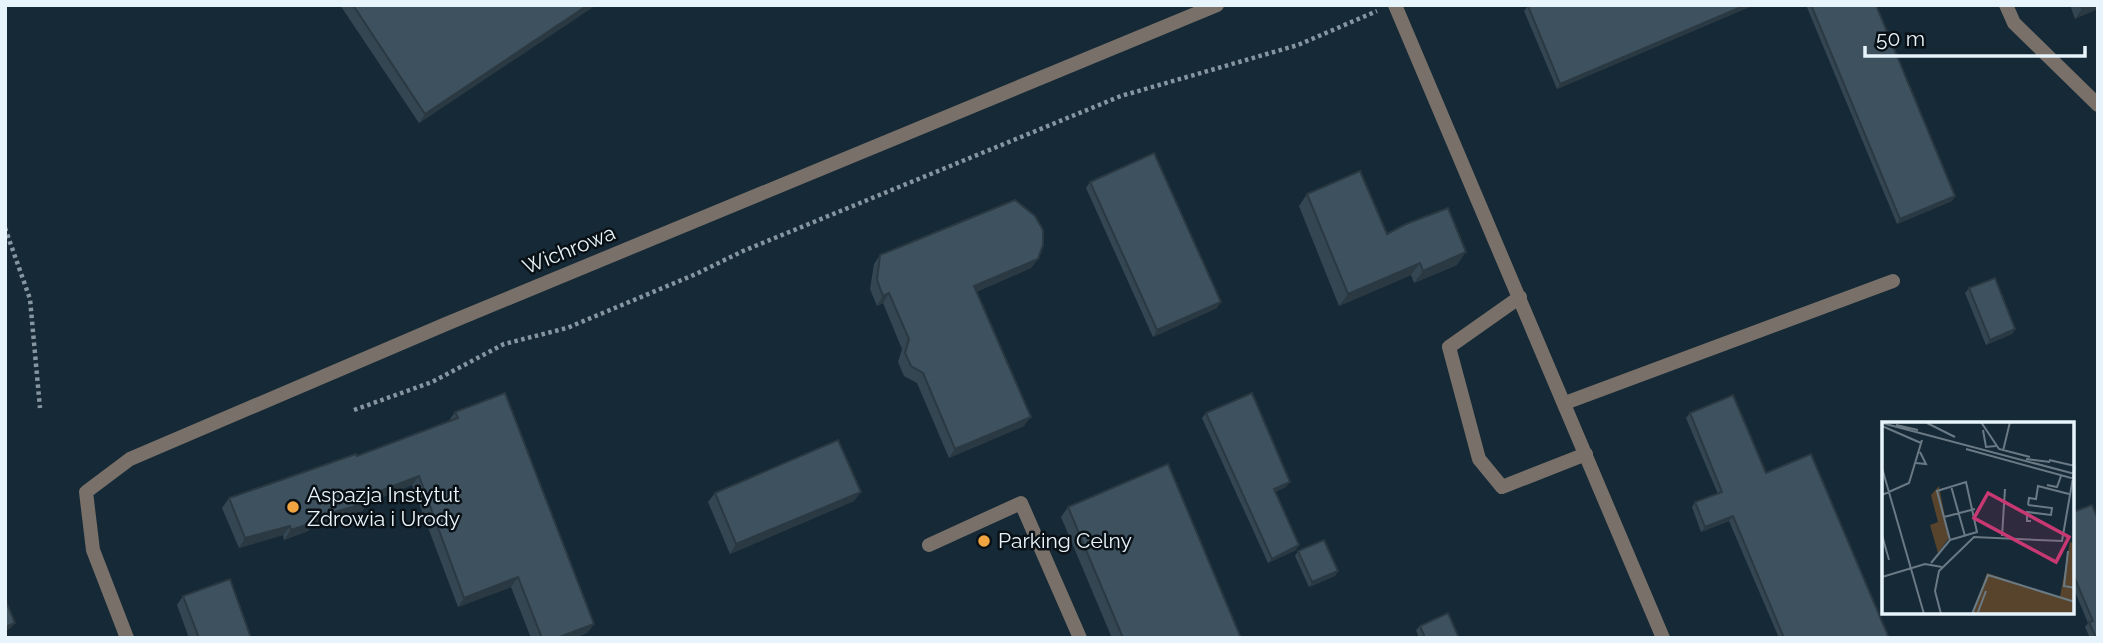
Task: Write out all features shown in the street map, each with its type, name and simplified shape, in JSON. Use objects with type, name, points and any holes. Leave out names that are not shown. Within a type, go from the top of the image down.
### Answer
[{"type":"street","name":"Wichrowa","points":[[127,638],[93,550],[86,492],[130,458],[446,324],[1217,5]]},
{"type":"street","points":[[1395,5],[1663,638]]},
{"type":"street","points":[[2006,5],[2014,23],[2098,105]]},
{"type":"street","points":[[1564,403],[1893,281]]},
{"type":"street","points":[[1520,298],[1449,346],[1479,459],[1502,487],[1586,454]]},
{"type":"street","points":[[929,545],[1021,503],[1080,638]]},
{"type":"path","points":[[354,410],[432,382],[504,344],[568,328],[696,274],[743,251],[1121,96],[1298,45],[1379,10]]},
{"type":"path","points":[[5,228],[30,299],[40,408]]},
{"type":"building","points":[[353,5],[588,5],[425,114]]},
{"type":"building","points":[[1746,5],[1560,84],[1528,6]]},
{"type":"building","points":[[1811,5],[1876,5],[1955,196],[1900,219]]},
{"type":"building","points":[[1154,153],[1221,302],[1157,330],[1090,182]]},
{"type":"building","points":[[1360,171],[1387,234],[1448,208],[1466,252],[1423,271],[1420,263],[1348,294],[1307,194]]},
{"type":"building","points":[[1015,200],[1035,216],[1043,230],[1043,245],[1038,259],[974,286],[1031,417],[955,449],[923,373],[911,366],[905,353],[909,339],[889,293],[883,296],[877,280],[880,255]]},
{"type":"building","points":[[1995,278],[2015,329],[1990,340],[1969,288]]},
{"type":"building","points":[[505,393],[594,624],[557,638],[542,638],[518,577],[464,598],[419,476],[367,496],[369,502],[314,518],[315,522],[291,530],[290,526],[245,538],[229,498],[356,454],[357,456],[458,418],[455,412]]},
{"type":"building","points":[[1252,393],[1290,482],[1274,489],[1299,545],[1272,559],[1206,413]]},
{"type":"building","points":[[1733,395],[1766,473],[1811,454],[1889,638],[1784,638],[1733,516],[1705,527],[1695,502],[1722,492],[1690,413]]},
{"type":"building","points":[[838,440],[861,492],[736,544],[715,493]]},
{"type":"building","points":[[1168,464],[1241,638],[1123,638],[1068,507]]},
{"type":"building","points":[[2092,505],[2098,519],[2098,638],[2089,622],[2093,621],[2075,579],[2075,511]]},
{"type":"building","points":[[1324,540],[1338,571],[1312,582],[1298,551]]},
{"type":"building","points":[[230,579],[251,638],[199,638],[183,596]]},
{"type":"building","points":[[5,599],[15,623],[5,627]]},
{"type":"building","points":[[1448,613],[1459,638],[1425,638],[1420,626]]},
{"type":"place","name":"Aspazja Instytut Zdrowia i Urody","points":[[293,507]]},
{"type":"place","name":"Parking Celny","points":[[984,541]]}]
